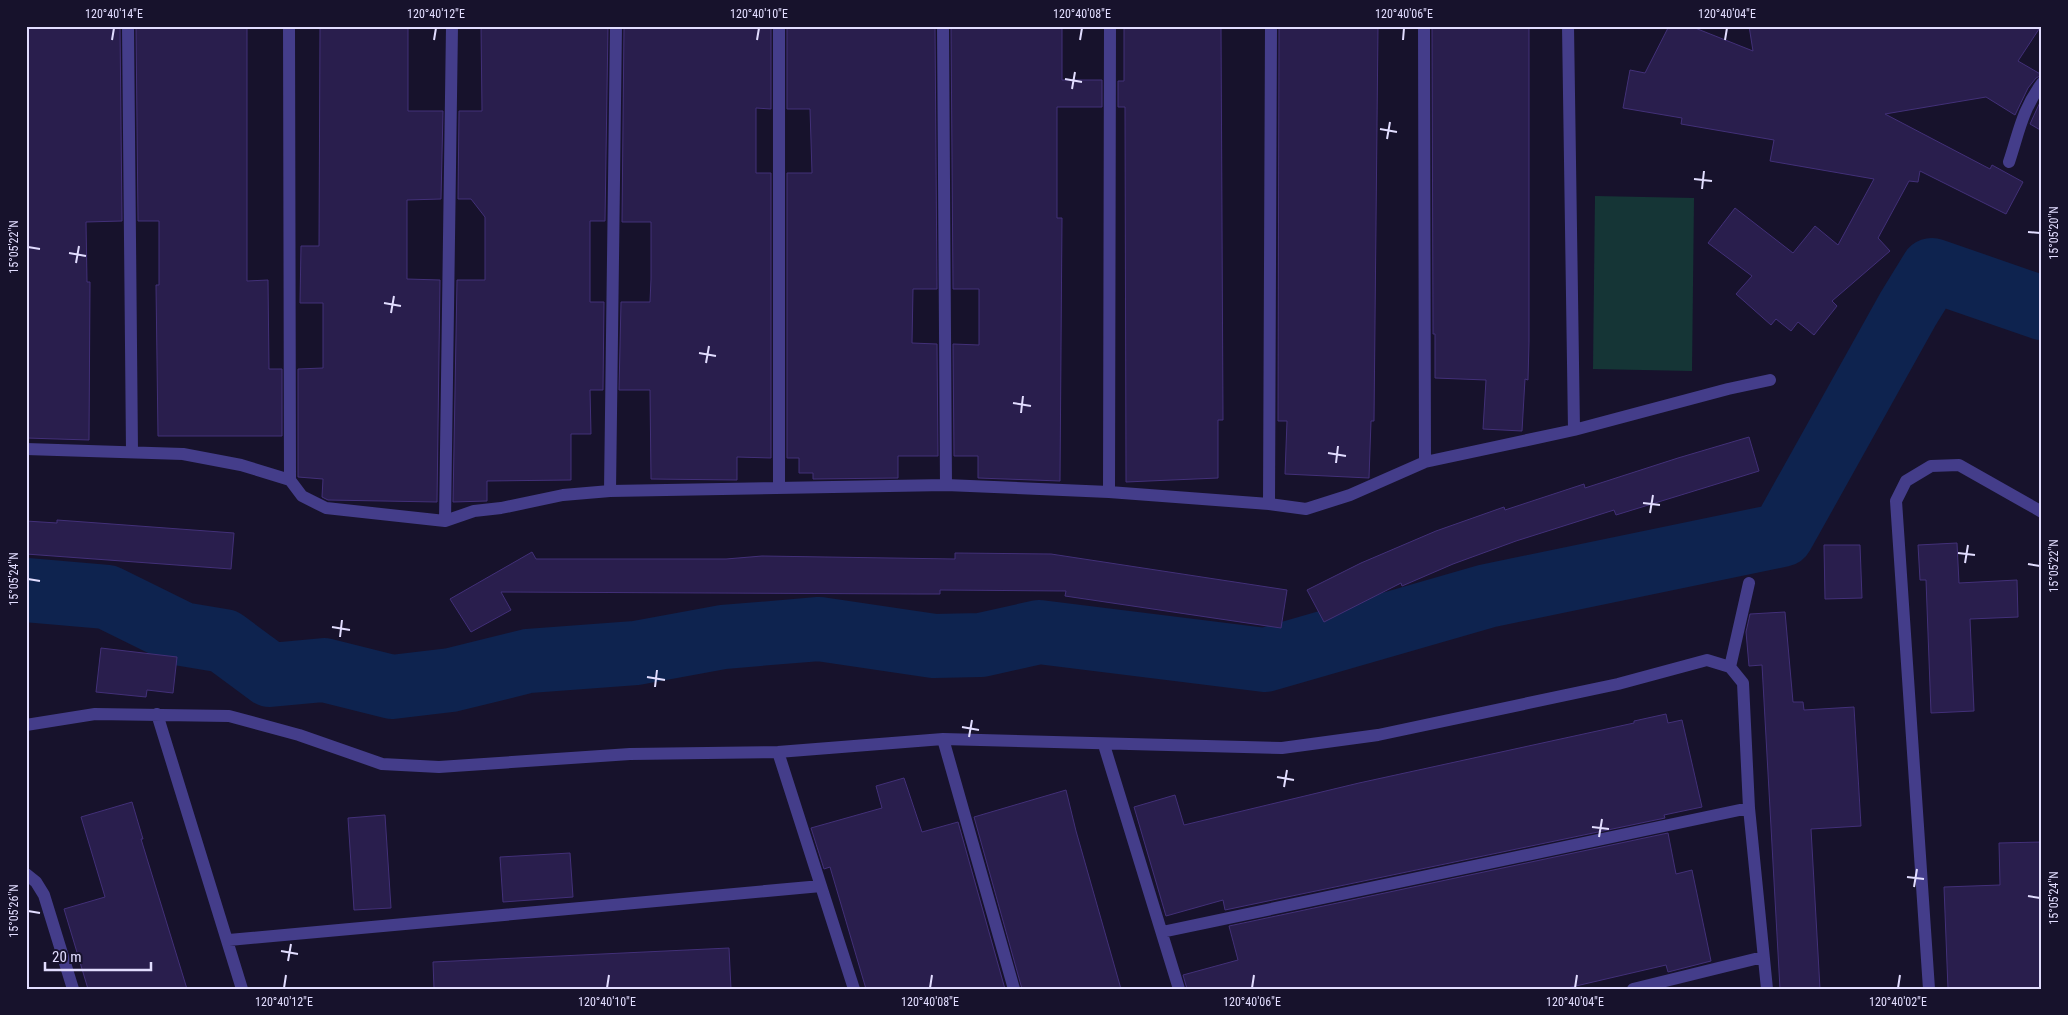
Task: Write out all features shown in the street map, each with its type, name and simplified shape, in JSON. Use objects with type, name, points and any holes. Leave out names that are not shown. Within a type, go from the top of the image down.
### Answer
[{"type":"street","points":[[128,26],[132,451]]},
{"type":"street","points":[[289,26],[290,480]]},
{"type":"street","points":[[445,521],[452,26]]},
{"type":"street","points":[[610,491],[616,26]]},
{"type":"street","points":[[779,26],[779,488]]},
{"type":"street","points":[[943,26],[946,485]]},
{"type":"street","points":[[1108,492],[1110,26]]},
{"type":"street","points":[[1269,504],[1270,26]]},
{"type":"street","points":[[1424,26],[1425,462]]},
{"type":"street","points":[[1568,26],[1574,430]]},
{"type":"street","points":[[2009,162],[2023,115],[2031,98],[2042,83]]},
{"type":"street","points":[[26,449],[183,454],[241,464],[290,480],[302,496],[326,508],[445,521],[474,512],[563,495],[610,491],[946,485],[1108,492],[1269,504],[1306,509],[1350,495],[1425,462],[1574,430],[1728,388],[1770,380]]},
{"type":"street","points":[[1929,989],[1896,501],[1906,481],[1931,466],[1959,465],[2042,512]]},
{"type":"street","points":[[1730,668],[1749,583]]},
{"type":"street","points":[[26,725],[95,714],[229,716],[299,736],[382,764],[439,767],[630,754],[778,752],[943,740],[1282,748],[1378,736],[1618,684],[1707,660],[1730,668],[1743,683],[1749,808],[1767,989]]},
{"type":"street","points":[[157,714],[242,989]]},
{"type":"street","points":[[943,740],[1014,989]]},
{"type":"street","points":[[1104,745],[1179,989]]},
{"type":"street","points":[[778,752],[854,989]]},
{"type":"street","points":[[1162,932],[1749,808]]},
{"type":"street","points":[[26,874],[36,882],[44,895],[72,989]]},
{"type":"street","points":[[228,940],[821,886]]},
{"type":"street","points":[[1633,989],[1763,957]]},
{"type":"green space","points":[[1595,196],[1694,198],[1692,371],[1593,369]]},
{"type":"building","points":[[26,26],[120,26],[122,221],[86,222],[87,282],[90,282],[89,440],[26,438]]},
{"type":"building","points":[[136,26],[247,26],[247,281],[268,280],[269,369],[282,369],[282,436],[158,436],[156,285],[159,285],[159,221],[138,221]]},
{"type":"building","points":[[320,26],[408,26],[408,111],[443,111],[441,199],[407,200],[407,279],[440,280],[437,502],[328,500],[322,497],[323,479],[298,477],[298,369],[323,368],[323,303],[300,303],[301,246],[319,246]]},
{"type":"building","points":[[481,26],[608,26],[605,221],[590,221],[590,302],[604,302],[603,390],[590,390],[591,434],[571,434],[571,480],[487,481],[487,501],[453,502],[457,280],[485,280],[485,217],[471,199],[458,199],[459,111],[482,111]]},
{"type":"building","points":[[624,26],[771,26],[771,109],[756,108],[756,173],[771,173],[771,458],[737,457],[737,480],[651,479],[650,390],[619,390],[621,302],[650,302],[651,279],[651,222],[622,222]]},
{"type":"building","points":[[787,26],[935,26],[937,289],[913,289],[912,343],[937,344],[938,456],[898,456],[898,478],[813,479],[813,473],[799,473],[799,458],[787,458],[787,173],[812,173],[810,109],[787,109]]},
{"type":"building","points":[[951,26],[1062,26],[1062,80],[1102,80],[1102,107],[1057,107],[1057,218],[1062,218],[1060,481],[978,478],[978,456],[954,456],[953,344],[979,345],[979,289],[953,289]]},
{"type":"building","points":[[1124,26],[1221,26],[1223,420],[1218,420],[1218,478],[1126,482],[1125,107],[1118,107],[1118,81],[1124,81]]},
{"type":"building","points":[[1279,26],[1378,26],[1374,421],[1371,421],[1369,478],[1285,474],[1287,421],[1278,421]]},
{"type":"building","points":[[1432,26],[1529,26],[1529,342],[1528,380],[1525,379],[1522,431],[1483,429],[1486,380],[1435,378],[1435,334],[1433,334]]},
{"type":"building","points":[[1669,26],[1690,26],[1753,51],[1749,26],[2041,26],[2018,61],[2042,75],[2036,78],[2028,88],[2015,115],[1986,97],[1885,114],[1990,169],[1992,165],[2023,182],[2006,214],[1920,171],[1918,182],[1909,181],[1878,238],[1890,251],[1832,301],[1837,306],[1814,335],[1798,322],[1791,331],[1776,319],[1771,325],[1736,294],[1752,276],[1708,243],[1735,208],[1793,253],[1815,226],[1838,245],[1874,179],[1770,161],[1774,140],[1681,124],[1682,118],[1623,108],[1630,70],[1645,73]]},
{"type":"building","points":[[2042,98],[2042,131],[2030,124]]},
{"type":"building","points":[[1749,437],[1759,471],[1616,515],[1614,510],[1516,541],[1453,564],[1402,586],[1401,583],[1324,622],[1307,590],[1361,563],[1436,531],[1504,507],[1505,510],[1584,484],[1585,488]]},
{"type":"building","points":[[57,520],[234,533],[231,569],[26,554],[26,521],[57,523]]},
{"type":"building","points":[[1957,543],[1959,583],[2017,580],[2018,617],[1970,619],[1974,711],[1931,713],[1926,580],[1920,580],[1918,545]]},
{"type":"building","points":[[1824,545],[1860,545],[1862,598],[1825,599]]},
{"type":"building","points":[[532,552],[536,559],[726,559],[762,556],[955,559],[955,553],[1051,554],[1287,590],[1281,628],[1065,596],[1066,591],[940,590],[940,594],[501,592],[511,610],[471,632],[450,599]]},
{"type":"building","points":[[1785,612],[1793,702],[1803,702],[1804,710],[1854,707],[1861,826],[1811,829],[1820,989],[1780,989],[1762,665],[1749,666],[1746,632],[1750,614]]},
{"type":"building","points":[[101,648],[177,657],[173,693],[147,690],[146,697],[96,692]]},
{"type":"building","points":[[1666,714],[1668,723],[1682,720],[1702,807],[1664,815],[1665,818],[1225,910],[1223,900],[1166,916],[1134,807],[1175,795],[1184,825],[1359,783],[1634,723],[1634,721]]},
{"type":"building","points":[[904,778],[922,832],[958,822],[1005,989],[866,989],[830,867],[824,869],[811,828],[882,808],[876,786]]},
{"type":"building","points":[[1066,790],[1121,989],[1022,989],[974,817]]},
{"type":"building","points":[[132,802],[143,839],[141,839],[187,989],[88,989],[64,909],[105,897],[81,817]]},
{"type":"building","points":[[385,815],[391,908],[354,910],[348,818]]},
{"type":"building","points":[[1668,833],[1676,874],[1692,870],[1711,961],[1668,972],[1666,965],[1563,989],[1187,989],[1183,975],[1238,960],[1229,926]]},
{"type":"building","points":[[2042,842],[2042,989],[1948,989],[1944,887],[2000,885],[1999,843]]},
{"type":"building","points":[[570,853],[573,897],[503,902],[500,857]]},
{"type":"building","points":[[729,948],[731,989],[434,989],[433,962]]},
{"type":"waterway","points":[[26,590],[107,597],[182,634],[224,641],[270,675],[324,670],[392,687],[451,680],[528,661],[636,653],[723,637],[819,629],[934,646],[981,645],[1039,632],[1265,660],[1487,596],[1782,535],[1908,309],[1932,270],[2042,308]]}]
